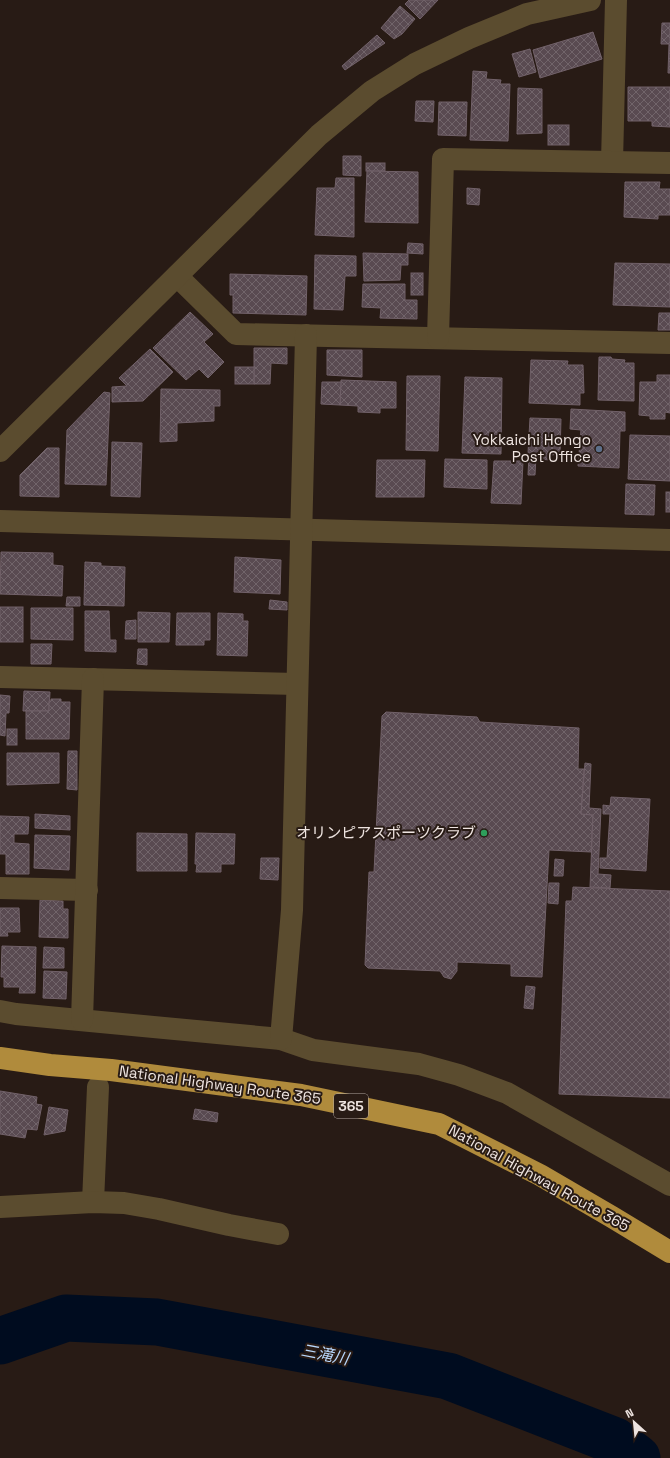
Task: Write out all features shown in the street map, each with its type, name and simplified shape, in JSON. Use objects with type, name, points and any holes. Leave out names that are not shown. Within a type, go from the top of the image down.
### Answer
[{"type":"highway","name":"National Highway Route 365","points":[[0,1058],[50,1065],[111,1070],[301,1095],[439,1124],[540,1175],[670,1252]]},
{"type":"street","points":[[0,451],[319,135],[372,91],[416,64],[468,38],[527,14],[590,0]]},
{"type":"street","points":[[612,162],[616,0]]},
{"type":"street","points":[[438,338],[443,159],[670,163]]},
{"type":"street","points":[[177,276],[236,334],[670,344]]},
{"type":"street","points":[[281,1039],[292,910],[306,335]]},
{"type":"street","points":[[0,521],[670,540]]},
{"type":"street","points":[[0,677],[297,684]]},
{"type":"street","points":[[82,1020],[93,679]]},
{"type":"street","points":[[0,888],[87,890]]},
{"type":"street","points":[[0,1011],[16,1014],[281,1039],[313,1050],[419,1064],[460,1075],[507,1093],[670,1185]]},
{"type":"street","points":[[93,1202],[98,1087]]},
{"type":"street","points":[[0,1207],[93,1202],[124,1203],[278,1234]]},
{"type":"building","points":[[409,0],[438,0],[420,19],[405,4]]},
{"type":"building","points":[[400,6],[415,19],[402,34],[394,39],[381,28]]},
{"type":"building","points":[[662,23],[670,23],[670,73],[668,73],[669,44],[661,44]]},
{"type":"building","points":[[593,32],[602,59],[540,78],[533,50]]},
{"type":"building","points":[[377,35],[385,43],[345,70],[342,66]]},
{"type":"building","points":[[530,49],[536,72],[519,77],[512,54]]},
{"type":"building","points":[[473,71],[487,72],[486,79],[501,80],[500,84],[510,84],[508,141],[470,140]]},
{"type":"building","points":[[628,87],[670,87],[670,127],[652,126],[652,121],[628,121]]},
{"type":"building","points":[[518,88],[542,89],[542,133],[517,134]]},
{"type":"building","points":[[416,101],[434,101],[433,122],[415,121]]},
{"type":"building","points":[[439,102],[467,102],[466,136],[438,135]]},
{"type":"building","points":[[548,125],[569,125],[569,145],[548,145]]},
{"type":"building","points":[[343,156],[361,156],[361,176],[343,175]]},
{"type":"building","points":[[366,163],[385,163],[385,171],[366,171]]},
{"type":"building","points":[[367,171],[418,172],[418,223],[365,222]]},
{"type":"building","points":[[336,178],[354,178],[354,237],[315,235],[317,188],[335,188]]},
{"type":"building","points":[[625,182],[660,182],[659,189],[670,189],[670,215],[658,215],[658,219],[624,217]]},
{"type":"building","points":[[467,188],[480,189],[479,205],[467,204]]},
{"type":"building","points":[[408,243],[423,244],[423,254],[407,253]]},
{"type":"building","points":[[363,253],[408,254],[408,265],[401,265],[400,280],[364,281]]},
{"type":"building","points":[[315,255],[356,256],[356,276],[345,276],[343,310],[314,309]]},
{"type":"building","points":[[615,263],[670,264],[670,307],[613,305]]},
{"type":"building","points":[[411,273],[423,273],[423,295],[411,295]]},
{"type":"building","points":[[230,274],[307,276],[306,315],[233,313],[233,295],[230,295]]},
{"type":"building","points":[[363,284],[405,284],[405,300],[417,300],[417,319],[380,318],[381,308],[362,307]]},
{"type":"building","points":[[190,312],[213,334],[204,342],[224,362],[208,378],[199,369],[186,380],[153,348]]},
{"type":"building","points":[[659,313],[670,313],[670,330],[658,330]]},
{"type":"building","points":[[254,348],[287,348],[287,364],[271,363],[270,384],[254,384]]},
{"type":"building","points":[[150,349],[173,372],[143,401],[112,402],[112,387],[127,386],[119,378]]},
{"type":"building","points":[[327,350],[362,350],[362,377],[327,375]]},
{"type":"building","points":[[599,357],[611,357],[612,359],[625,360],[624,363],[634,363],[634,401],[598,400]]},
{"type":"building","points":[[531,360],[568,361],[567,365],[583,365],[584,393],[580,393],[580,405],[529,403]]},
{"type":"building","points":[[235,367],[254,367],[254,384],[235,384]]},
{"type":"building","points":[[657,375],[670,375],[670,413],[665,412],[665,419],[650,419],[650,416],[639,415],[640,382],[657,382]]},
{"type":"building","points":[[407,376],[440,376],[438,451],[406,450]]},
{"type":"building","points":[[465,377],[502,378],[501,454],[462,453]]},
{"type":"building","points":[[341,380],[396,382],[396,408],[380,408],[380,413],[358,412],[358,406],[340,405]]},
{"type":"building","points":[[322,382],[341,382],[340,405],[321,404]]},
{"type":"building","points":[[161,389],[220,390],[220,406],[214,406],[214,421],[177,423],[177,441],[160,442]]},
{"type":"building","points":[[104,392],[110,393],[106,485],[65,484],[67,430]]},
{"type":"building","name":"Yokkaichi Hongo Post Office","points":[[571,409],[625,412],[625,431],[620,431],[619,468],[578,466],[581,430],[570,429]]},
{"type":"building","points":[[530,418],[561,419],[560,454],[551,455],[551,460],[536,459],[537,453],[528,453]]},
{"type":"building","points":[[630,435],[670,436],[670,481],[628,479]]},
{"type":"building","points":[[112,442],[142,443],[140,497],[111,496]]},
{"type":"building","points":[[47,448],[59,448],[59,497],[20,496],[20,475]]},
{"type":"building","points":[[529,455],[536,456],[535,475],[528,475]]},
{"type":"building","points":[[445,459],[487,460],[487,489],[444,487]]},
{"type":"building","points":[[377,460],[425,460],[424,497],[376,497]]},
{"type":"building","points":[[494,461],[523,461],[521,504],[491,503]]},
{"type":"building","points":[[626,484],[655,485],[654,515],[625,514]]},
{"type":"building","points":[[666,492],[670,492],[670,512],[666,512]]},
{"type":"building","points":[[1,552],[53,553],[53,565],[63,566],[62,596],[0,594]]},
{"type":"building","points":[[235,557],[281,560],[280,594],[234,592]]},
{"type":"building","points":[[85,562],[101,563],[101,566],[125,567],[124,606],[84,605]]},
{"type":"building","points":[[67,597],[80,597],[80,606],[66,606]]},
{"type":"building","points":[[270,600],[287,602],[287,610],[269,609]]},
{"type":"building","points":[[0,607],[23,607],[23,642],[0,642]]},
{"type":"building","points":[[31,608],[73,608],[73,640],[31,639]]},
{"type":"building","points":[[85,611],[109,611],[110,640],[116,640],[116,652],[85,651]]},
{"type":"building","points":[[138,612],[170,613],[169,642],[138,642]]},
{"type":"building","points":[[177,613],[210,613],[210,640],[204,640],[204,645],[176,645]]},
{"type":"building","points":[[218,613],[243,614],[243,621],[248,621],[247,656],[217,655]]},
{"type":"building","points":[[136,620],[136,639],[125,639],[126,621]]},
{"type":"building","points":[[31,644],[52,644],[51,664],[31,664]]},
{"type":"building","points":[[138,649],[147,649],[147,665],[137,664]]},
{"type":"building","points":[[24,691],[50,692],[49,711],[23,711]]},
{"type":"building","points":[[0,695],[10,696],[9,713],[6,713],[5,736],[0,735]]},
{"type":"building","points":[[51,699],[61,699],[61,702],[70,702],[69,739],[26,739],[26,711],[49,711],[49,701],[51,701]]},
{"type":"building","name":"オリンピアスポーツクラブ","points":[[386,712],[477,717],[480,722],[579,728],[578,769],[584,769],[581,814],[593,815],[591,852],[549,850],[542,977],[511,976],[511,964],[457,962],[457,971],[451,979],[444,977],[440,971],[368,968],[365,965],[369,872],[374,872],[382,716]]},
{"type":"building","points":[[7,729],[17,729],[17,745],[7,745]]},
{"type":"building","points":[[68,751],[77,751],[77,790],[67,789]]},
{"type":"building","points":[[7,753],[59,753],[59,783],[7,785]]},
{"type":"building","points":[[585,763],[591,764],[589,808],[601,809],[598,874],[611,875],[610,888],[590,887],[593,815],[581,814]]},
{"type":"building","points":[[611,797],[650,799],[646,871],[600,868],[600,858],[607,858],[610,814],[603,814],[603,805],[610,806]]},
{"type":"building","points":[[35,814],[70,816],[70,830],[35,828]]},
{"type":"building","points":[[0,816],[29,817],[28,834],[14,834],[14,843],[29,844],[29,874],[6,874],[6,854],[0,854]]},
{"type":"building","points":[[137,833],[187,834],[187,871],[137,871]]},
{"type":"building","points":[[196,833],[235,834],[234,864],[221,864],[221,872],[196,872]]},
{"type":"building","points":[[35,835],[70,836],[69,870],[34,868]]},
{"type":"building","points":[[261,858],[279,858],[278,880],[260,879]]},
{"type":"building","points":[[555,859],[564,860],[563,876],[554,876]]},
{"type":"building","points":[[549,883],[559,883],[558,904],[548,903]]},
{"type":"building","points":[[573,887],[670,891],[670,1098],[559,1094],[566,901],[572,901]]},
{"type":"building","points":[[40,900],[63,901],[63,909],[68,909],[68,938],[39,937]]},
{"type":"building","points":[[0,908],[19,908],[20,932],[7,932],[8,936],[0,936]]},
{"type":"building","points":[[2,946],[36,947],[35,993],[19,993],[20,987],[4,987],[4,977],[1,977]]},
{"type":"building","points":[[44,947],[64,948],[64,968],[43,968]]},
{"type":"building","points":[[44,971],[67,972],[66,999],[43,998]]},
{"type":"building","points":[[526,986],[535,987],[533,1009],[524,1008]]},
{"type":"building","points":[[0,1091],[37,1097],[36,1104],[42,1105],[37,1130],[27,1129],[25,1138],[0,1134]]},
{"type":"building","points":[[49,1107],[68,1110],[65,1131],[44,1135]]},
{"type":"building","points":[[195,1109],[218,1113],[217,1122],[193,1119]]},
{"type":"waterway","name":"三滝川","points":[[0,1341],[66,1318],[157,1322],[448,1376],[615,1441],[637,1458]]},
{"type":"place","name":"Yokkaichi Hongo Post Office","points":[[599,449]]},
{"type":"place","name":"オリンピアスポーツクラブ","points":[[484,833]]}]
